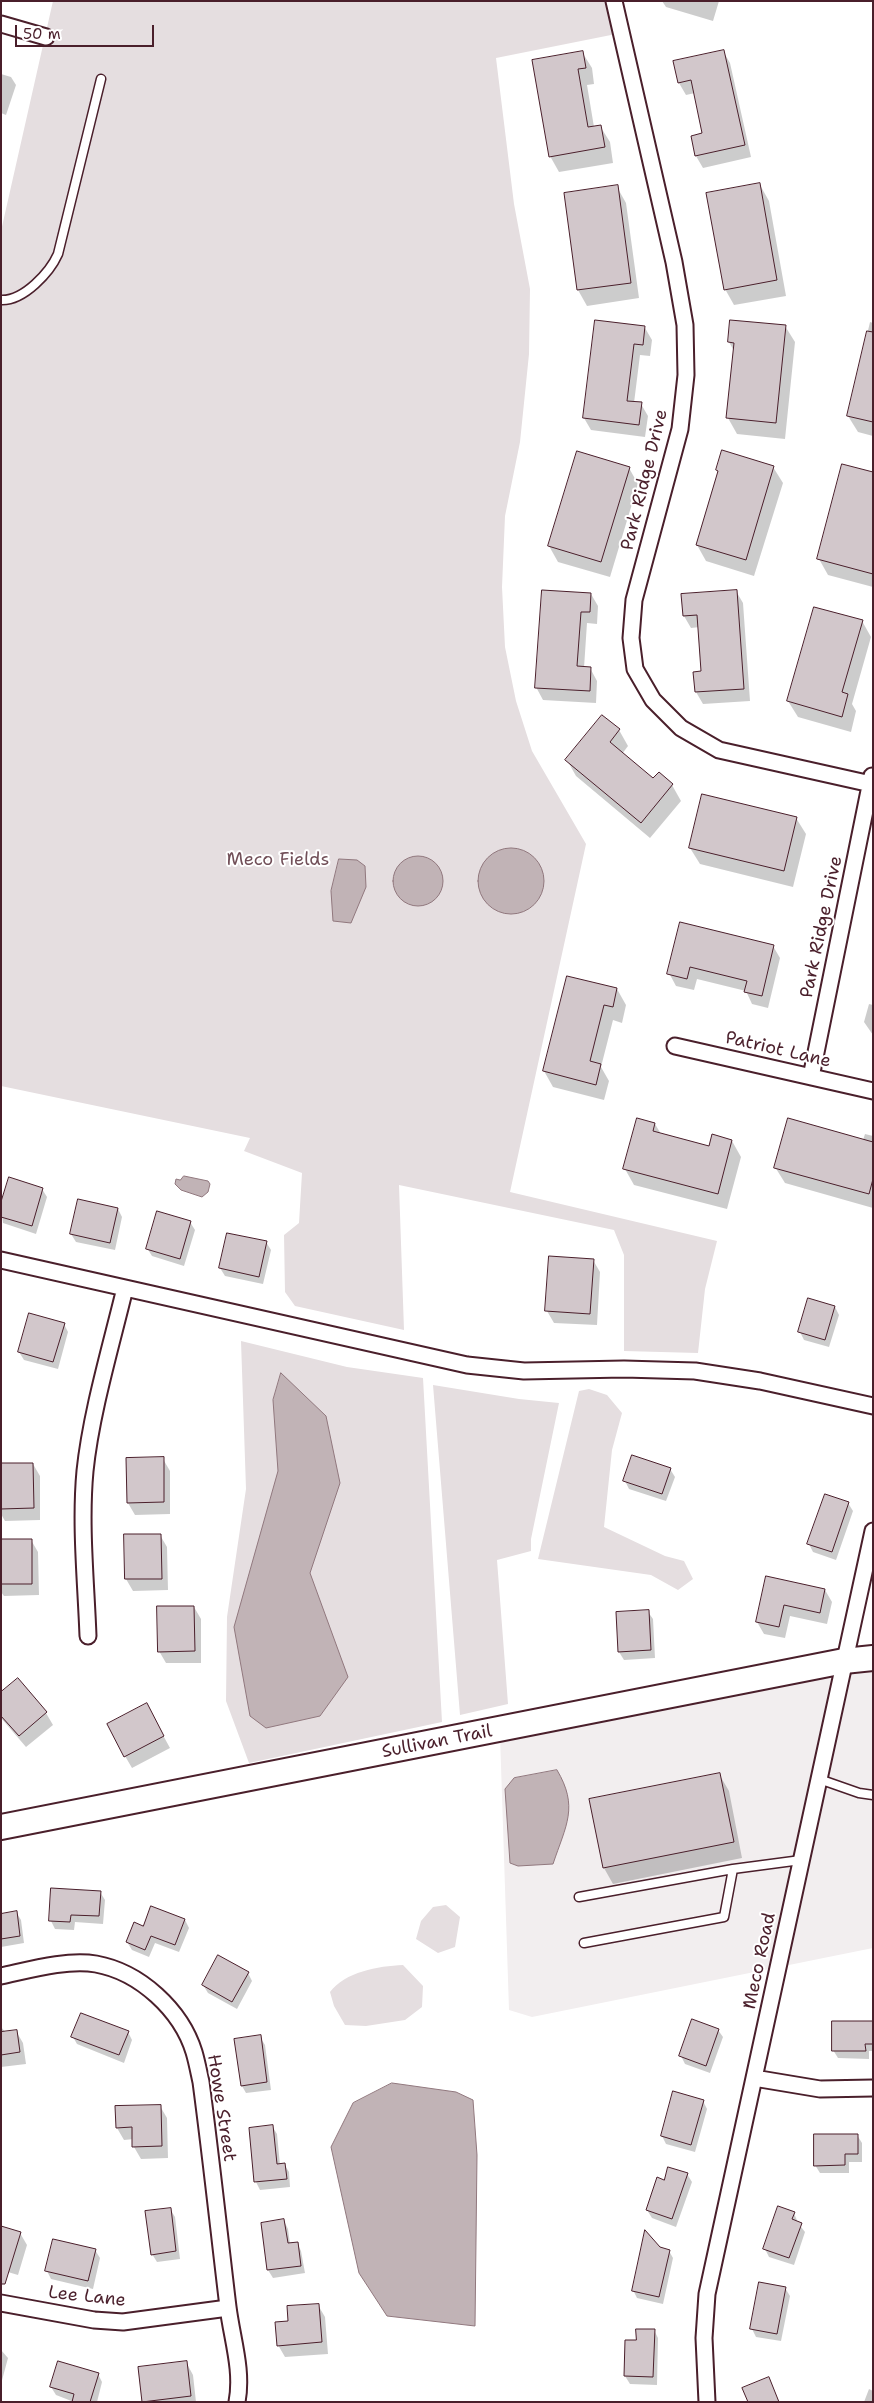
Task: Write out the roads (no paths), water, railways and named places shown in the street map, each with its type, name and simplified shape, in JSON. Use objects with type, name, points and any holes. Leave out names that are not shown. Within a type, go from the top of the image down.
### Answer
[{"type":"main road","name":"Sullivan Trail","points":[[1,1827],[844,1661],[873,1658]]},
{"type":"street","name":"Park Ridge Drive","points":[[614,1],[674,262],[685,324],[686,375],[680,429],[634,600],[632,638],[635,669],[652,700],[681,728],[719,750],[872,780],[810,1077]]},
{"type":"street","points":[[1,24],[46,36]]},
{"type":"street","name":"Patriot Lane","points":[[675,1046],[873,1091]]},
{"type":"street","points":[[1,1260],[467,1365],[524,1371],[624,1369],[695,1371],[760,1382],[873,1406]]},
{"type":"street","points":[[88,1636],[83,1498],[85,1470],[89,1443],[125,1288]]},
{"type":"street","name":"Meco Road","points":[[707,2402],[704,2338],[707,2294],[873,1531]]},
{"type":"street","points":[[864,1569],[873,1586]]},
{"type":"street","name":"Howe Street","points":[[1,1976],[47,1965],[95,1964],[129,1975],[144,1985],[174,2014],[194,2052],[201,2082],[228,2308],[238,2363],[240,2386],[237,2402]]},
{"type":"street","points":[[754,2078],[820,2089],[873,2088]]},
{"type":"street","name":"Lee Lane","points":[[1,2303],[94,2320],[124,2322],[228,2308]]},
{"type":"lane","points":[[1,300],[22,293],[38,282],[52,266],[58,254],[100,79]]},
{"type":"lane","points":[[819,1779],[859,1793],[873,1795]]},
{"type":"lane","points":[[579,1898],[733,1869],[802,1860]]},
{"type":"lane","points":[[584,1943],[724,1917],[733,1869]]},
{"type":"park label","name":"Meco Fields","points":[[278,860]]}]
